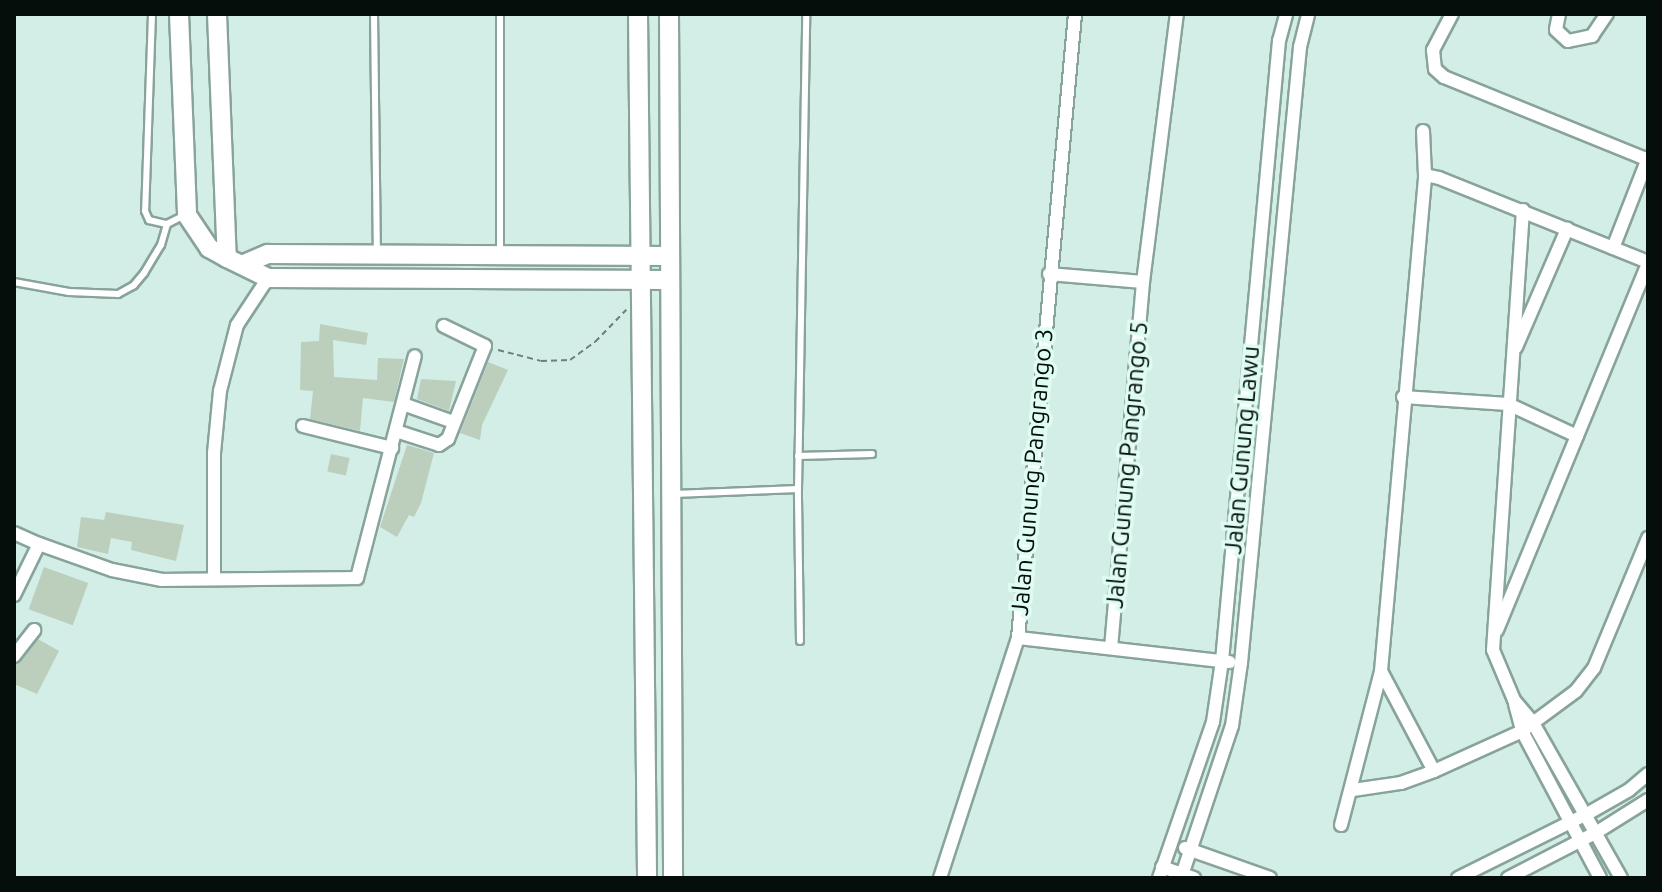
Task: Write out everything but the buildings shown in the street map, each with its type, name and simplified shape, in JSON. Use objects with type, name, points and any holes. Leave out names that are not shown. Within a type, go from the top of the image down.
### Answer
[{"type":"street","points":[[179,14],[187,215],[209,248],[268,278],[668,280]]},
{"type":"street","points":[[217,14],[236,261]]},
{"type":"street","points":[[638,14],[638,280],[647,878]]},
{"type":"street","points":[[669,14],[673,878]]},
{"type":"street","name":"Jalan Gunung Pangrango 3","points":[[1075,14],[1018,638],[1241,663]]},
{"type":"street","name":"Jalan Gunung Pangrango 5","points":[[1111,648],[1143,282],[1177,14]]},
{"type":"street","name":"Jalan Gunung Lawu","points":[[1160,873],[1213,722],[1222,661],[1278,57],[1286,14]]},
{"type":"street","name":"Jalan Gunung Lawu","points":[[1186,877],[1190,850],[1232,726],[1241,663],[1300,47],[1308,14]]},
{"type":"street","points":[[1452,14],[1433,50],[1435,69],[1444,77],[1648,159],[1613,248]]},
{"type":"street","points":[[1559,14],[1556,30],[1568,41],[1592,36],[1607,14]]},
{"type":"street","points":[[1341,825],[1353,790],[1381,671],[1425,175],[1423,131]]},
{"type":"street","points":[[1425,175],[1523,210],[1648,262],[1493,639]]},
{"type":"street","points":[[1523,210],[1493,639],[1496,661],[1569,822],[1600,878]]},
{"type":"street","points":[[1512,357],[1567,229]]},
{"type":"street","points":[[236,261],[268,254],[668,256]]},
{"type":"street","points":[[1049,274],[1143,282]]},
{"type":"street","points":[[214,578],[214,453],[220,391],[237,325],[268,278]]},
{"type":"street","points":[[396,431],[439,445],[448,439],[485,346],[444,326]]},
{"type":"street","points":[[14,533],[139,577],[357,578],[415,356]]},
{"type":"street","points":[[1403,397],[1508,404],[1577,436]]},
{"type":"street","points":[[403,404],[453,422]]},
{"type":"street","points":[[303,426],[392,448]]},
{"type":"street","points":[[1353,790],[1401,783],[1434,771],[1527,727],[1576,691],[1594,668],[1648,538]]},
{"type":"street","points":[[14,595],[39,544]]},
{"type":"street","points":[[14,656],[34,630]]},
{"type":"street","points":[[940,878],[1018,638]]},
{"type":"street","points":[[1381,671],[1434,771]]},
{"type":"street","points":[[1527,727],[1587,814],[1621,878]]},
{"type":"street","points":[[1458,878],[1587,814],[1629,790],[1648,774]]},
{"type":"street","points":[[1508,878],[1597,832],[1648,800]]},
{"type":"street","points":[[1171,843],[1270,878]]},
{"type":"street","points":[[1160,873],[1186,877]]},
{"type":"lane","points":[[152,14],[145,211],[149,220],[167,224],[187,215]]},
{"type":"lane","points":[[374,14],[377,255]]},
{"type":"lane","points":[[500,14],[500,256]]},
{"type":"lane","points":[[800,641],[798,456],[806,14]]},
{"type":"lane","points":[[14,282],[69,292],[118,294],[134,285],[144,273],[161,245],[167,224]]},
{"type":"lane","points":[[798,456],[872,454]]},
{"type":"lane","points":[[670,494],[798,489]]},
{"type":"path","points":[[485,346],[541,361],[570,360],[595,342],[624,311],[639,309]]}]
